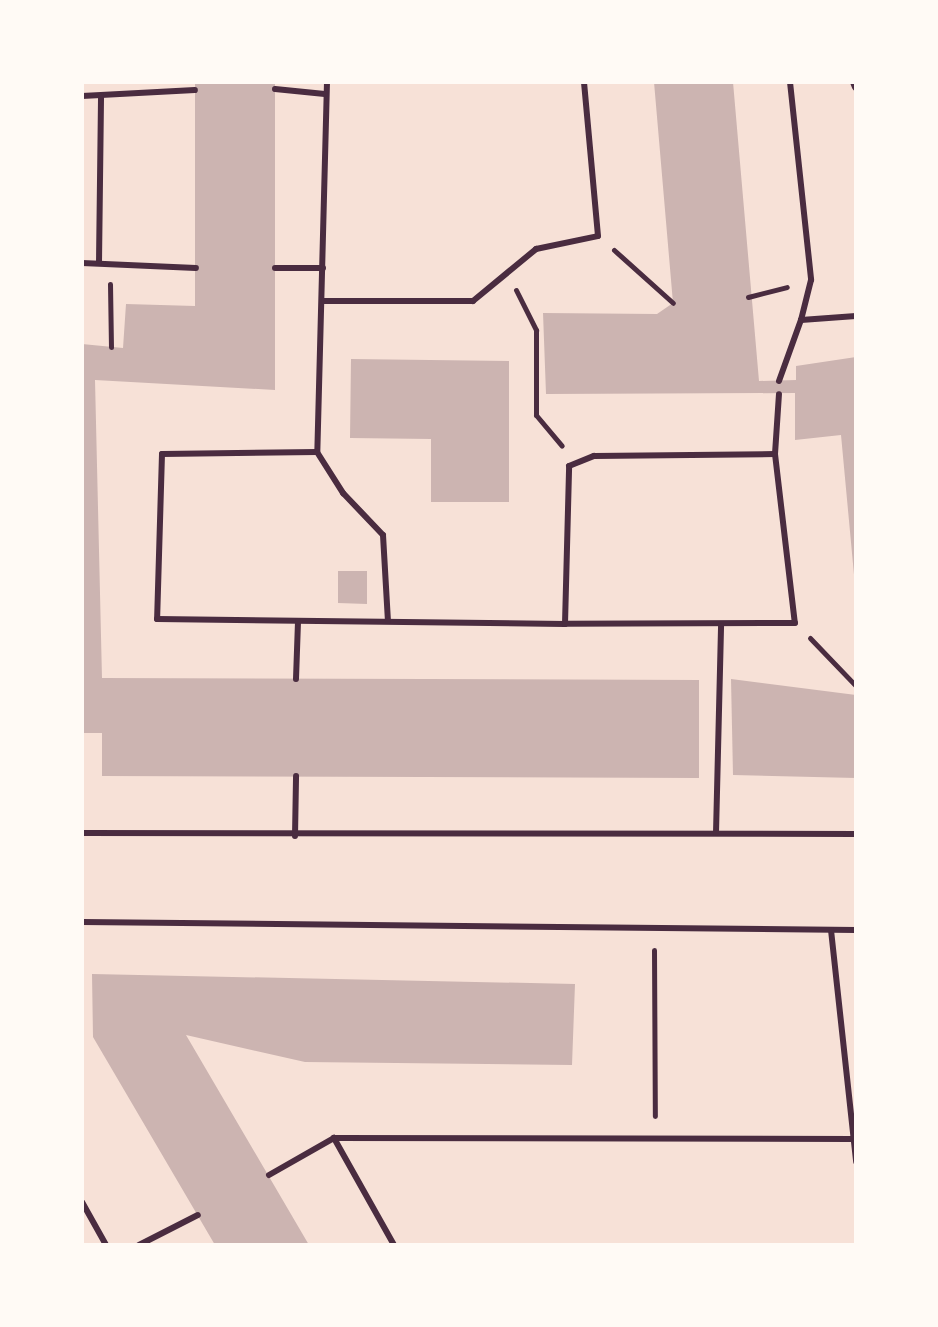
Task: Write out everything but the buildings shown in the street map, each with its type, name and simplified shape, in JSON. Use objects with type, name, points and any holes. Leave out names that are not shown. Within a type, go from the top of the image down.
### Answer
[{"type":"lane","points":[[327,82],[324,301],[317,452],[343,493],[383,535],[388,621]]},
{"type":"lane","points":[[324,301],[473,301],[536,249],[598,236],[584,82]]},
{"type":"lane","points":[[779,381],[801,320],[811,280],[790,82]]},
{"type":"lane","points":[[275,89],[325,94]]},
{"type":"lane","points":[[82,96],[195,90]]},
{"type":"lane","points":[[99,263],[101,96]]},
{"type":"lane","points":[[82,263],[196,268]]},
{"type":"lane","points":[[275,268],[323,268]]},
{"type":"lane","points":[[801,320],[856,316]]},
{"type":"lane","points":[[317,452],[162,454],[157,619],[721,626],[795,623],[775,454],[779,394]]},
{"type":"lane","points":[[565,624],[569,466],[594,456],[775,454]]},
{"type":"lane","points":[[296,679],[298,621]]},
{"type":"lane","points":[[716,833],[721,626]]},
{"type":"lane","points":[[295,836],[296,776]]},
{"type":"lane","points":[[82,833],[295,836],[856,834]]},
{"type":"lane","points":[[82,922],[856,930]]},
{"type":"lane","points":[[831,930],[856,1162]]},
{"type":"lane","points":[[269,1175],[334,1138],[853,1139]]},
{"type":"lane","points":[[334,1138],[394,1245]]},
{"type":"lane","points":[[82,1202],[106,1245]]},
{"type":"lane","points":[[139,1245],[198,1215]]},
{"type":"path","points":[[598,236],[673,303]]},
{"type":"path","points":[[99,263],[111,285],[111,347]]},
{"type":"path","points":[[508,273],[536,330],[536,415],[559,440],[569,466]]},
{"type":"path","points":[[748,297],[811,280]]},
{"type":"path","points":[[795,623],[856,686]]},
{"type":"path","points":[[654,928],[656,1141]]}]
